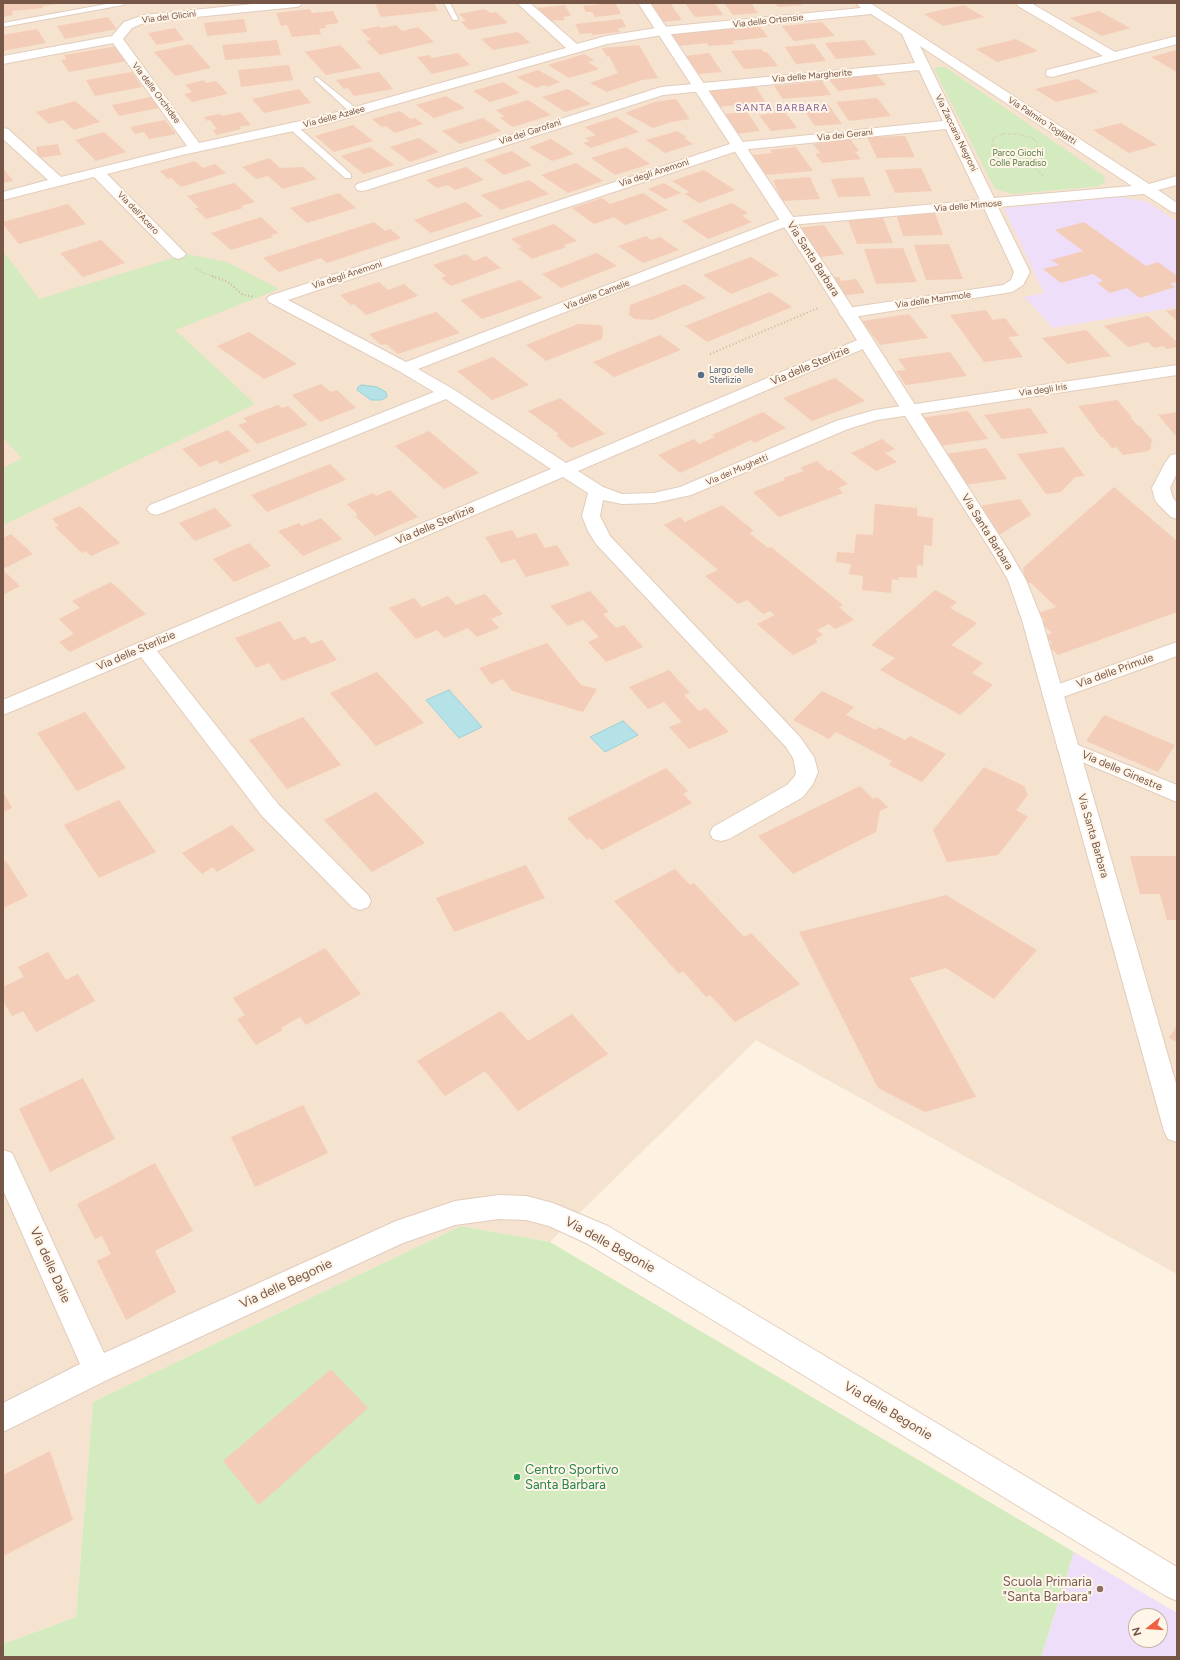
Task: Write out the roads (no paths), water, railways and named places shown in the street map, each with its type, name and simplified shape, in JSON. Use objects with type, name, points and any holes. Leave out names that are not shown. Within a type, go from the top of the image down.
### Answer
[{"type":"street","name":"Via dei Glicini","points":[[116,39],[128,25],[144,19],[296,3]]},
{"type":"street","points":[[523,3],[574,48]]},
{"type":"street","name":"Via Santa Barbara","points":[[644,3],[700,86],[910,409],[1014,576],[1031,615],[1052,694],[1177,1131]]},
{"type":"street","points":[[1022,3],[1114,57]]},
{"type":"street","points":[[868,7],[907,32]]},
{"type":"street","name":"Via delle Ortensie","points":[[663,31],[868,7]]},
{"type":"street","name":"Via delle Azalee","points":[[3,196],[196,148],[294,128],[399,100],[574,48],[606,40],[663,31]]},
{"type":"street","name":"Via Zaccaria Negroni","points":[[907,32],[1021,268],[1021,278],[1018,282]]},
{"type":"street","name":"Via Palmiro Togliatti","points":[[907,32],[1177,209]]},
{"type":"street","points":[[3,60],[116,39]]},
{"type":"street","name":"Via delle Orchidee","points":[[116,39],[196,148]]},
{"type":"street","points":[[1052,73],[1177,40]]},
{"type":"street","name":"Via delle Margherite","points":[[700,86],[923,66]]},
{"type":"street","name":"Via dei Garofani","points":[[362,187],[643,96],[668,90],[700,86]]},
{"type":"street","name":"Via dei Gerani","points":[[738,146],[951,124]]},
{"type":"street","points":[[3,132],[58,182]]},
{"type":"street","name":"Via degli Anemoni","points":[[405,368],[275,299],[648,174],[738,146]]},
{"type":"street","name":"Via dell'Acero","points":[[97,172],[178,254]]},
{"type":"street","name":"Via delle Mimose","points":[[788,221],[1147,190],[1177,180]]},
{"type":"street","name":"Via delle Camelie","points":[[405,368],[788,221]]},
{"type":"street","name":"Via delle Mammole","points":[[843,306],[997,291],[1006,289],[1018,282]]},
{"type":"street","name":"Via delle Sterlizie","points":[[3,708],[866,342]]},
{"type":"street","points":[[405,368],[447,393],[566,470]]},
{"type":"street","name":"Via degli Iris","points":[[910,409],[1177,370]]},
{"type":"street","points":[[156,509],[447,393]]},
{"type":"street","name":"Via dei Mughetti","points":[[566,470],[597,491],[616,498],[654,498],[674,494],[703,484],[842,425],[875,416],[910,409]]},
{"type":"street","points":[[1177,460],[1171,467],[1161,488],[1164,500],[1177,513]]},
{"type":"street","points":[[597,491],[592,508],[592,516],[595,526],[603,540],[793,742],[803,757],[807,772],[805,779],[795,791],[721,833]]},
{"type":"street","points":[[144,648],[270,810],[360,901]]},
{"type":"street","name":"Via delle Primule","points":[[1052,694],[1177,649]]},
{"type":"street","name":"Via delle Ginestre","points":[[1068,748],[1177,794]]},
{"type":"street","name":"Via delle Dalie","points":[[3,1161],[96,1370]]},
{"type":"street","name":"Via delle Begonie","points":[[3,1418],[96,1370],[411,1227],[455,1213],[477,1209],[499,1207],[526,1208],[553,1215],[598,1235],[1177,1585]]},
{"type":"lane","points":[[3,25],[123,3]]},
{"type":"lane","points":[[447,3],[455,19]]},
{"type":"lane","points":[[317,79],[355,112]]},
{"type":"lane","points":[[294,128],[348,176]]},
{"type":"water","points":[[362,385],[377,387],[386,392],[387,397],[381,400],[371,400],[357,390],[358,387]]},
{"type":"water","points":[[449,690],[482,727],[459,738],[426,700]]},
{"type":"water","points":[[623,721],[638,735],[605,752],[590,737]]},
{"type":"place","name":"Largo delle Sterlizie","points":[[701,375]]},
{"type":"place","name":"Centro Sportivo Santa Barbara","points":[[517,1477]]},
{"type":"place","name":"Scuola Primaria \"Santa Barbara\"","points":[[1100,1589]]},
{"type":"district","name":"SANTA BARBARA","points":[[782,108]]},
{"type":"park label","name":"Parco Giochi Colle Paradiso","points":[[1018,158]]}]
